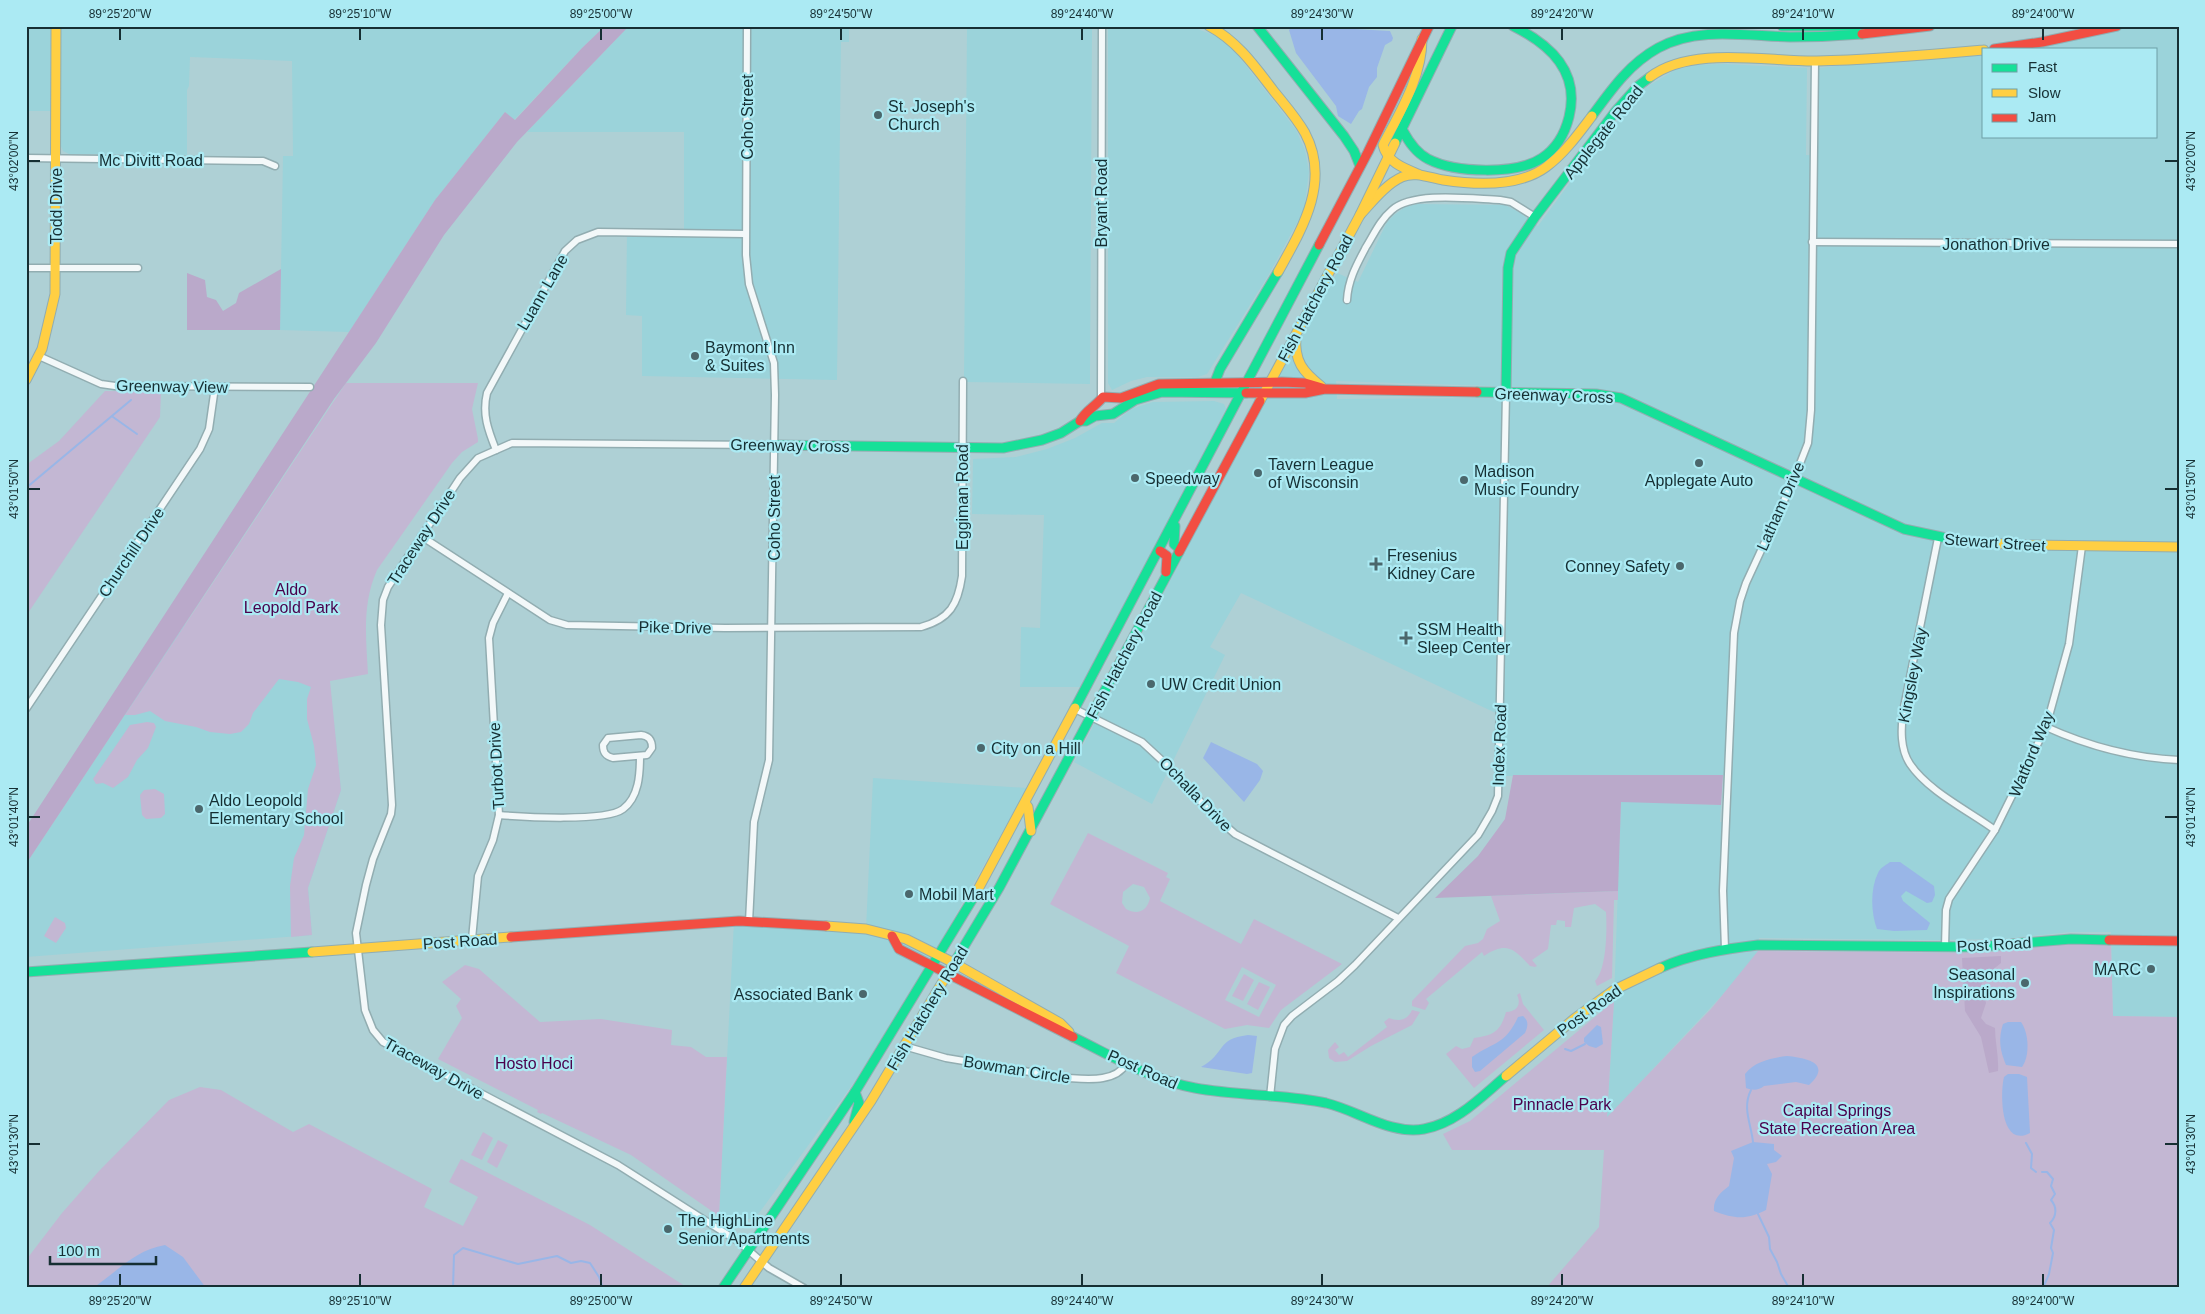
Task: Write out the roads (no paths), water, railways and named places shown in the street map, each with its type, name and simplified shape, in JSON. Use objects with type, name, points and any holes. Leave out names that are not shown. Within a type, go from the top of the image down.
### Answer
[{"type":"main road","name":"Todd Drive","points":[[26,380],[41,357],[50,320],[56,268],[56,26]]},
{"type":"main road","points":[[1209,26],[1231,38],[1246,53],[1292,115],[1304,132],[1311,150],[1315,171],[1313,199],[1306,219],[1264,297],[1220,369],[1215,382]]},
{"type":"main road","points":[[1257,26],[1273,43],[1352,148],[1360,166]]},
{"type":"main road","name":"Fish Hatchery Road","points":[[744,1288],[755,1256],[965,914],[1176,521],[1360,166],[1429,26]]},
{"type":"main road","name":"Fish Hatchery Road","points":[[723,1288],[755,1256],[849,1134],[947,975],[1031,831],[1263,393],[1360,215],[1452,26]]},
{"type":"main road","points":[[1402,131],[1408,144],[1424,157],[1456,168],[1516,168],[1540,160],[1551,151],[1565,131],[1569,120],[1572,107],[1571,85],[1563,65],[1557,57],[1537,39],[1513,26]]},
{"type":"main road","points":[[1782,26],[1857,26]]},
{"type":"main road","points":[[1422,38],[1424,51],[1408,95],[1383,146],[1388,159],[1420,175],[1447,180],[1508,181],[1533,175],[1549,165],[1562,152],[1629,69],[1641,58],[1670,43],[1703,36],[1802,37],[1862,35],[1930,26]]},
{"type":"main road","points":[[2001,48],[2042,42],[2118,26]]},
{"type":"main road","name":"Applegate Road","points":[[1506,393],[1508,268],[1511,253],[1535,217],[1615,112],[1638,86],[1654,74],[1689,60],[1704,58],[1815,61],[1903,58],[1982,50]]},
{"type":"main road","points":[[1360,215],[1403,177],[1420,175]]},
{"type":"main road","points":[[1299,328],[1295,345],[1298,364],[1304,373],[1325,389]]},
{"type":"main road","name":"Greenway Cross","points":[[1080,421],[1083,414],[1105,399],[1121,398],[1141,388],[1159,384],[1215,382],[1305,383],[1325,389]]},
{"type":"main road","name":"Greenway Cross","points":[[774,445],[1003,448],[1025,445],[1061,433],[1080,421],[1086,421],[1095,416],[1113,414],[1135,400],[1162,392],[1305,393],[1325,389],[1596,394],[1621,398],[1794,479]]},
{"type":"main road","name":"Bryant Road","points":[[1107,416],[1101,413],[1105,399],[1118,403],[1117,410]]},
{"type":"main road","name":"Stewart Street","points":[[1794,479],[1904,529],[1938,538],[1974,543],[2179,547]]},
{"type":"main road","points":[[1176,521],[1173,539],[1175,546],[1180,549]]},
{"type":"main road","points":[[1160,550],[1167,556],[1165,577]]},
{"type":"main road","points":[[1025,803],[1028,807],[1031,831]]},
{"type":"main road","name":"Post Road","points":[[26,972],[707,922],[749,922],[866,929],[906,939],[940,955],[1060,1023],[1071,1034]]},
{"type":"main road","name":"Post Road","points":[[892,936],[900,950],[1058,1030],[1071,1034],[1148,1075],[1185,1088],[1326,1104],[1400,1128],[1424,1129],[1440,1125],[1463,1112],[1601,997],[1649,972],[1672,963],[1725,949],[1758,946],[1976,947],[2085,939],[2179,941]]},
{"type":"main road","points":[[849,1134],[858,1109],[858,1095],[855,1092]]},
{"type":"street","name":"Coho Street","points":[[747,26],[745,234],[749,284],[770,348],[774,367],[773,626],[769,760],[754,822],[749,922]]},
{"type":"street","name":"Bryant Road","points":[[1102,26],[1101,380],[1105,399]]},
{"type":"street","name":"Latham Drive","points":[[1725,949],[1723,891],[1734,633],[1740,601],[1746,583],[1794,479],[1808,443],[1811,410],[1815,61]]},
{"type":"street","name":"Mc Divitt Road","points":[[26,158],[263,161],[275,166]]},
{"type":"street","points":[[1347,300],[1347,288],[1351,278],[1382,219],[1394,208],[1406,201],[1420,199],[1500,200],[1512,202],[1535,217]]},
{"type":"street","name":"Luann Lane","points":[[496,450],[486,426],[484,413],[487,393],[556,265],[570,245],[586,235],[598,232],[745,234]]},
{"type":"street","name":"Jonathon Drive","points":[[1812,242],[2179,244]]},
{"type":"street","points":[[26,268],[138,268]]},
{"type":"street","name":"Greenway View","points":[[41,357],[101,384],[115,386],[310,388]]},
{"type":"street","name":"Eggiman Road","points":[[950,611],[959,596],[962,576],[963,381]]},
{"type":"street","name":"Churchill Drive","points":[[26,709],[200,449],[209,429],[215,387]]},
{"type":"street","name":"Index Road","points":[[1270,1097],[1275,1049],[1284,1025],[1300,1010],[1338,981],[1478,835],[1486,824],[1498,796],[1506,393]]},
{"type":"street","name":"Greenway Cross","points":[[496,450],[512,443],[528,442],[774,445]]},
{"type":"street","name":"Traceway Drive","points":[[496,450],[478,458],[460,478],[388,587],[383,600],[381,625],[392,805],[391,814],[366,885],[356,933],[365,1010],[372,1030],[383,1042],[618,1165],[755,1256],[786,1279],[804,1288]]},
{"type":"street","name":"Pike Drive","points":[[421,536],[550,620],[567,625],[725,628],[773,626],[922,627],[933,623],[950,611]]},
{"type":"street","name":"Kingsley Way","points":[[1938,538],[1903,712],[1901,730],[1904,750],[1910,764],[1935,789],[1995,830]]},
{"type":"street","name":"Watford Way","points":[[1944,947],[1946,910],[1949,899],[1995,830],[2046,727],[2069,644],[2082,546]]},
{"type":"street","name":"Turbot Drive","points":[[472,939],[478,876],[493,840],[499,816],[489,638],[495,618],[508,593]]},
{"type":"street","name":"Ochalla Drive","points":[[1075,709],[1129,734],[1154,752],[1210,812],[1235,834],[1398,918]]},
{"type":"street","points":[[2046,727],[2094,745],[2148,758],[2179,760]]},
{"type":"street","points":[[645,735],[651,740],[652,748],[647,755],[640,756],[608,757],[604,752],[603,745],[608,738],[645,735]]},
{"type":"street","points":[[499,816],[582,817],[618,812],[625,808],[635,794],[640,775],[640,756]]},
{"type":"street","name":"Bowman Circle","points":[[904,1046],[946,1058],[1066,1078],[1082,1079],[1112,1076],[1122,1071],[1126,1064]]},
{"type":"waterway","points":[[26,488],[131,400]]},
{"type":"waterway","points":[[113,417],[137,434]]},
{"type":"waterway","points":[[1565,1049],[1571,1051],[1585,1044]]},
{"type":"waterway","points":[[1751,1090],[1747,1109],[1753,1142]]},
{"type":"waterway","points":[[2026,1143],[2032,1154],[2031,1168],[2036,1172]]},
{"type":"waterway","points":[[2042,1172],[2047,1172],[2053,1179],[2051,1186],[2055,1194],[2051,1200],[2055,1212],[2050,1223],[2054,1230],[2051,1248],[2053,1253],[2049,1274],[2043,1288]]},
{"type":"waterway","points":[[1758,1214],[1769,1237],[1770,1249],[1789,1288]]},
{"type":"waterway","points":[[453,1288],[454,1255],[463,1248],[518,1264],[557,1256],[571,1263],[581,1261],[590,1263],[599,1277],[603,1288]]},
{"type":"place","name":"St. Joseph's Church","points":[[878,115]]},
{"type":"place","name":"Baymont Inn & Suites","points":[[695,356]]},
{"type":"place","name":"Applegate Auto","points":[[1699,463]]},
{"type":"place","name":"Tavern League of Wisconsin","points":[[1258,473]]},
{"type":"place","name":"Speedway","points":[[1135,478]]},
{"type":"place","name":"Madison Music Foundry","points":[[1464,480]]},
{"type":"place","name":"Fresenius Kidney Care","points":[[1376,564]]},
{"type":"place","name":"Conney Safety","points":[[1680,566]]},
{"type":"place","name":"SSM Health Sleep Center","points":[[1406,638]]},
{"type":"place","name":"UW Credit Union","points":[[1151,684]]},
{"type":"place","name":"City on a Hill","points":[[981,748]]},
{"type":"place","name":"Aldo Leopold Elementary School","points":[[199,809]]},
{"type":"place","name":"Mobil Mart","points":[[909,894]]},
{"type":"place","name":"MARC","points":[[2151,969]]},
{"type":"place","name":"Seasonal Inspirations","points":[[2025,983]]},
{"type":"place","name":"Associated Bank","points":[[863,994]]},
{"type":"place","name":"The HighLine Senior Apartments","points":[[668,1229]]},
{"type":"park label","name":"Aldo Leopold Park","points":[[291,598]]},
{"type":"park label","name":"Hosto Hoci","points":[[534,1063]]},
{"type":"park label","name":"Pinnacle Park","points":[[1562,1104]]},
{"type":"park label","name":"Capital Springs State Recreation Area","points":[[1837,1119]]}]
